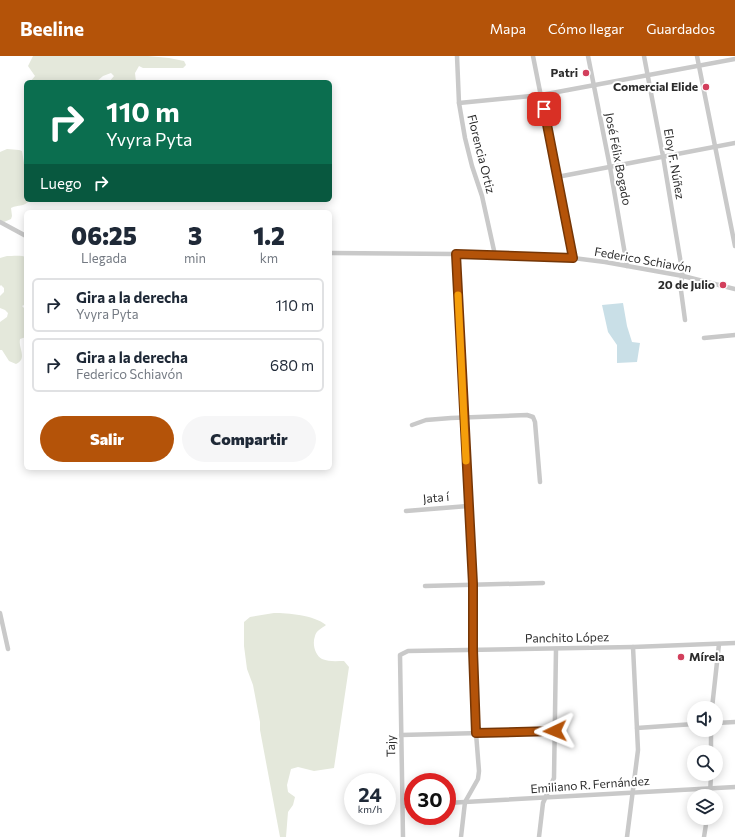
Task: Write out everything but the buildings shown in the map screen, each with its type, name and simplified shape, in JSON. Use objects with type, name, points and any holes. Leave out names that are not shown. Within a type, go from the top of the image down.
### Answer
[{"type":"street","name":"Florencia Ortiz","points":[[457,56],[459,103],[465,138],[482,196],[495,255]]},
{"type":"street","points":[[533,56],[573,258]]},
{"type":"street","name":"José Félix Bogado","points":[[588,56],[610,167],[627,266]]},
{"type":"street","name":"Eloy F. Núñez","points":[[644,56],[663,156],[683,276],[680,283],[685,320]]},
{"type":"street","points":[[697,56],[733,226],[735,246]]},
{"type":"street","points":[[459,103],[541,95],[735,59]]},
{"type":"street","points":[[557,177],[735,143]]},
{"type":"street","points":[[0,222],[24,235]]},
{"type":"street","name":"Federico Schiavón","points":[[332,253],[456,254],[573,258],[683,276],[735,289]]},
{"type":"street","points":[[456,254],[473,584],[473,650],[479,771],[478,779],[465,802],[461,837]]},
{"type":"street","points":[[704,338],[735,336]]},
{"type":"street","points":[[412,425],[426,420],[527,415],[533,417],[535,422],[540,482]]},
{"type":"street","name":"Jata í","points":[[406,511],[468,506]]},
{"type":"street","points":[[425,586],[543,583]]},
{"type":"street","points":[[0,613],[8,649]]},
{"type":"street","name":"Panchito López","points":[[400,656],[408,651],[633,647],[735,643]]},
{"type":"street","points":[[713,701],[718,644]]},
{"type":"street","points":[[627,837],[638,750],[633,647]]},
{"type":"street","points":[[539,837],[543,804],[554,778],[556,648]]},
{"type":"street","name":"Tajy","points":[[400,656],[403,837]]},
{"type":"street","points":[[723,723],[735,722]]},
{"type":"street","points":[[637,728],[687,724]]},
{"type":"street","points":[[401,735],[555,731]]},
{"type":"street","points":[[712,781],[712,788]]},
{"type":"street","name":"Emiliano R. Fernández","points":[[456,802],[735,787]]},
{"type":"street","points":[[704,837],[706,825]]},
{"type":"shaded area","points":[[33,56],[148,56],[184,61],[186,65],[183,68],[143,68],[139,66],[135,73],[136,80],[111,80],[114,76],[111,73],[103,76],[98,80],[32,80],[35,76],[28,66]]},
{"type":"shaded area","points":[[7,149],[22,151],[24,163],[24,202],[28,202],[11,208],[11,219],[4,222],[0,220],[0,152]]},
{"type":"shaded area","points":[[7,256],[24,257],[24,305],[22,306],[24,308],[24,338],[20,339],[22,356],[20,362],[16,364],[9,361],[2,350],[0,350],[0,322],[7,317],[8,313],[0,308],[0,296],[4,292],[4,288],[1,285],[0,286],[0,258]]},
{"type":"shaded area","points":[[274,613],[293,614],[308,617],[326,625],[319,630],[314,639],[316,652],[322,659],[330,661],[344,661],[349,667],[334,768],[314,771],[298,767],[291,769],[287,785],[288,792],[295,797],[293,805],[288,812],[286,837],[280,837],[260,730],[260,722],[253,685],[247,669],[244,646],[244,622],[250,617]]},
{"type":"water","points":[[623,303],[627,326],[632,342],[640,343],[637,362],[617,363],[617,345],[608,332],[602,305]]},
{"type":"slow traffic","points":[[458,295],[466,461]]},
{"type":"place","name":"Patri","points":[[586,73]]},
{"type":"place","name":"Comercial Elide","points":[[706,87]]},
{"type":"place","name":"20 de Julio","points":[[723,285]]},
{"type":"place","name":"Mírela","points":[[681,657]]},
{"type":"route","points":[[544,109],[573,258],[456,254],[473,584],[473,650],[476,733],[555,731]]}]
